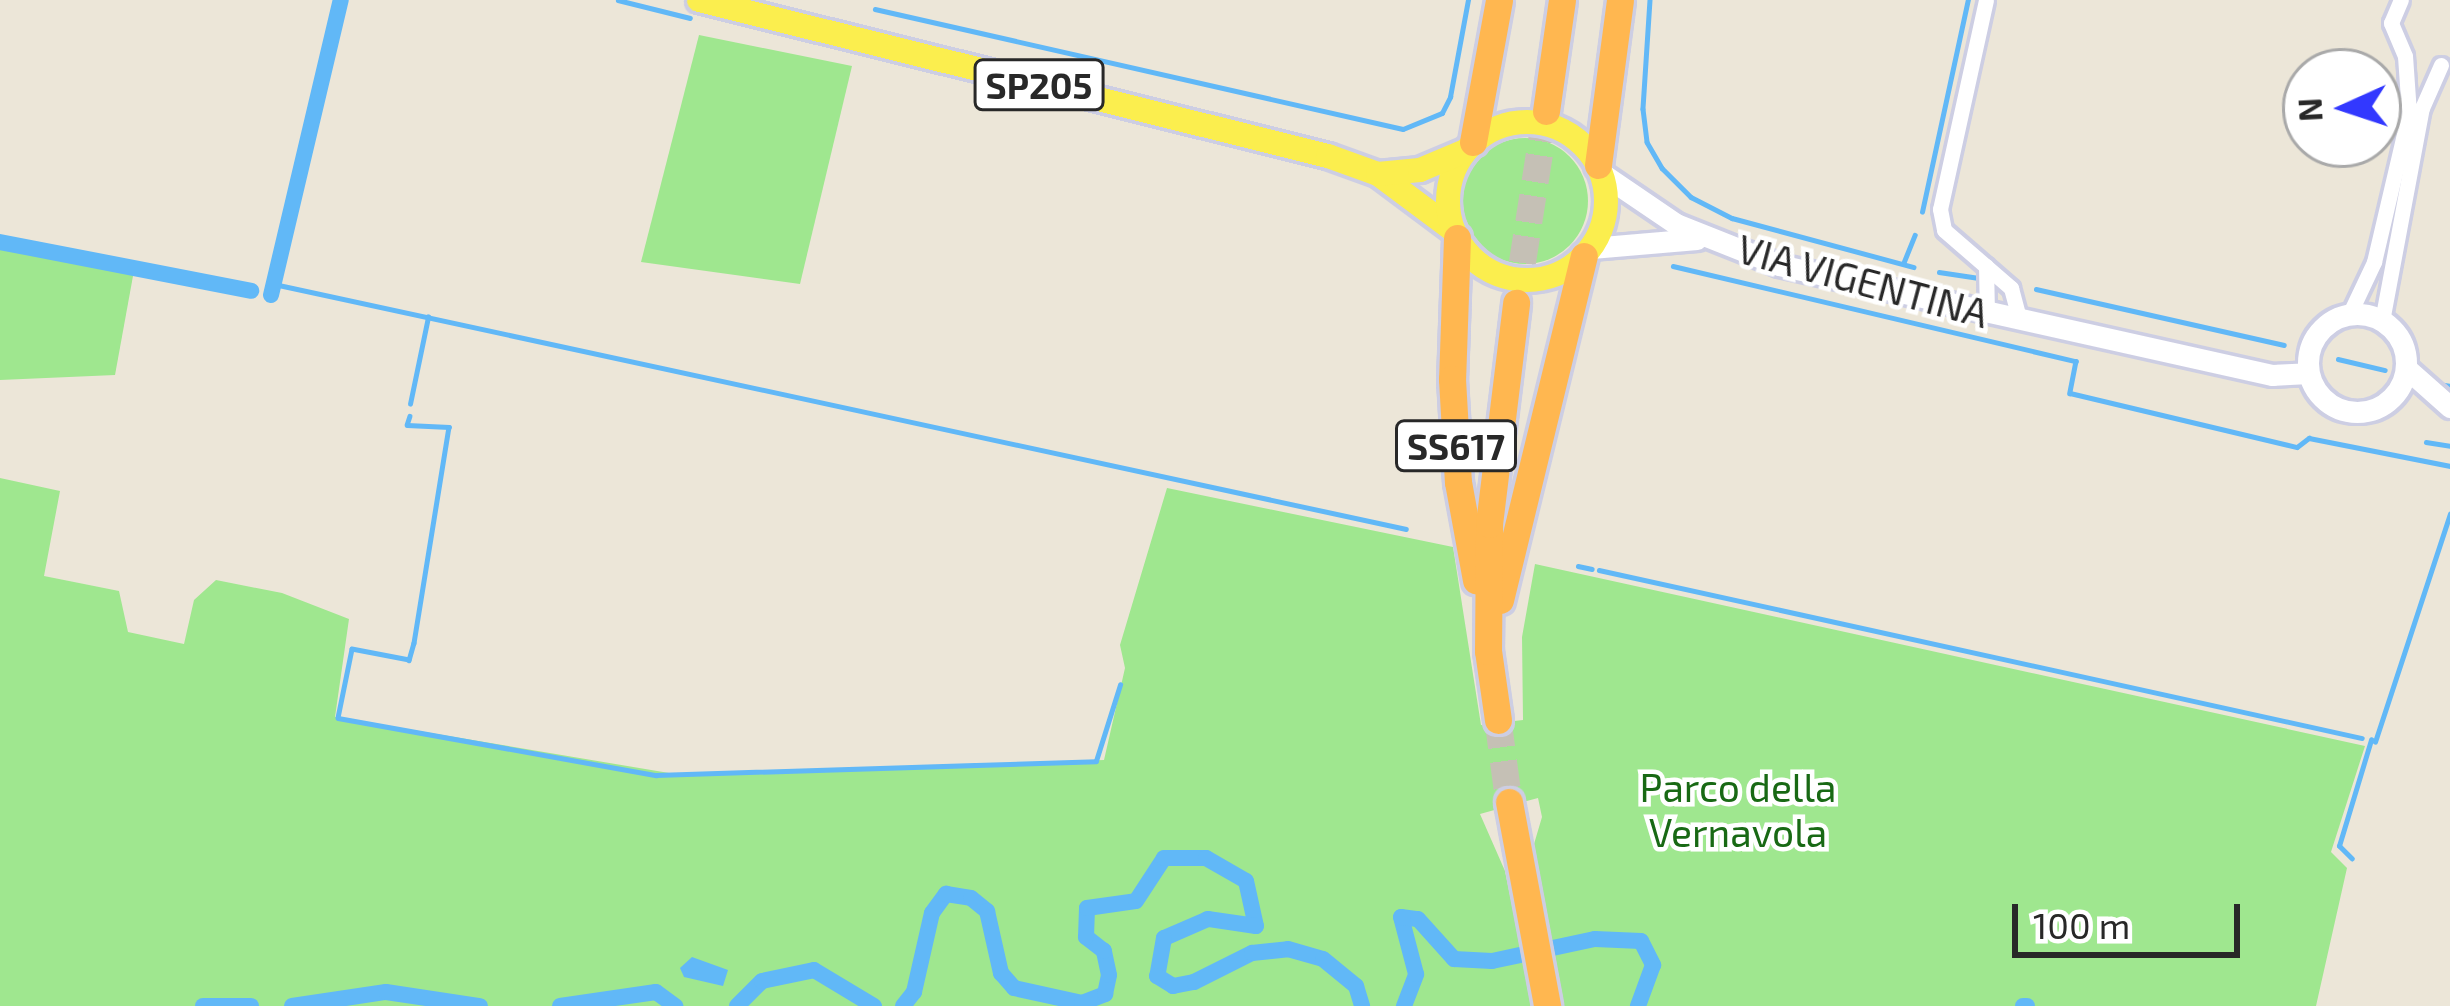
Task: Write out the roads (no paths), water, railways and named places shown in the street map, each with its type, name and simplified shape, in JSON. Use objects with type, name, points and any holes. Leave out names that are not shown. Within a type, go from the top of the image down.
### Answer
[{"type":"highway","points":[[1469,147],[1499,0]]},
{"type":"highway","points":[[1546,111],[1562,0]]},
{"type":"highway","points":[[1600,169],[1620,0]]},
{"type":"highway","name":"SS617","points":[[1455,234],[1458,482],[1498,719]]},
{"type":"highway","name":"SS617","points":[[1488,651],[1588,252]]},
{"type":"highway","name":"SS617","points":[[1488,651],[1489,524],[1516,303]]},
{"type":"highway","points":[[1509,802],[1547,1006]]},
{"type":"main road","name":"VIA VIGENTINA","points":[[700,0],[1378,174],[1420,170],[1503,125],[1551,125],[1600,169]]},
{"type":"main road","points":[[1455,234],[1448,193],[1469,147]]},
{"type":"main road","points":[[1588,252],[1606,211],[1600,169]]},
{"type":"main road","name":"VIA VIGENTINA","points":[[1378,174],[1455,234],[1477,263],[1512,279],[1553,276],[1588,252]]},
{"type":"street","name":"VIA VIGENTINA","points":[[1986,0],[1940,209],[1944,230],[1982,258],[2011,288],[2020,321]]},
{"type":"street","points":[[2401,0],[2392,23],[2405,56],[2409,113],[2374,262],[2349,314],[2312,342],[2308,373],[2324,400],[2353,413],[2395,395],[2450,411]]},
{"type":"street","points":[[2382,321],[2422,108],[2446,63],[2405,56]]},
{"type":"street","name":"VIA VIGENTINA","points":[[1600,169],[1706,239],[1779,265],[2272,375],[2308,373]]},
{"type":"street","name":"VIA VIGENTINA","points":[[1588,252],[1654,237],[1706,239]]},
{"type":"street","points":[[1982,258],[1991,277],[1987,313]]},
{"type":"street","points":[[2349,314],[2382,321],[2401,341],[2406,368],[2395,395]]},
{"type":"street","points":[[2406,368],[2450,411]]},
{"type":"water","points":[[692,957],[728,970],[723,986],[684,977],[680,968]]},
{"type":"waterway","points":[[271,295],[341,0]]},
{"type":"waterway","points":[[618,0],[690,18]]},
{"type":"waterway","points":[[875,9],[1403,129],[1442,113],[1450,97],[1468,0]]},
{"type":"waterway","points":[[1650,0],[1643,109],[1647,142],[1662,168],[1691,197],[1732,218],[1914,267]]},
{"type":"waterway","points":[[1922,212],[1968,0]]},
{"type":"waterway","points":[[1903,264],[1915,235]]},
{"type":"waterway","points":[[0,242],[251,291]]},
{"type":"waterway","points":[[1673,266],[2076,361],[2070,393],[2297,447],[2309,438],[2450,466]]},
{"type":"waterway","points":[[1939,272],[1979,278]]},
{"type":"waterway","points":[[274,284],[1406,529]]},
{"type":"waterway","points":[[2036,289],[2284,345]]},
{"type":"waterway","points":[[410,404],[428,317]]},
{"type":"waterway","points":[[2338,359],[2385,370]]},
{"type":"waterway","points":[[2438,384],[2450,386]]},
{"type":"waterway","points":[[410,416],[407,425],[449,427],[414,643],[409,660],[352,649],[338,718],[656,775],[1096,761],[1120,685]]},
{"type":"waterway","points":[[2426,442],[2450,446]]},
{"type":"waterway","points":[[2375,742],[2450,514]]},
{"type":"waterway","points":[[1578,566],[1592,569]]},
{"type":"waterway","points":[[1599,570],[2362,738]]},
{"type":"waterway","points":[[2352,859],[2339,846],[2371,740]]},
{"type":"waterway","points":[[903,1006],[914,992],[932,913],[946,894],[971,898],[987,911],[1001,973],[1014,988],[1082,1003],[1105,994],[1109,975],[1104,951],[1086,937],[1087,908],[1136,901],[1164,858],[1206,858],[1246,881],[1256,926],[1208,919],[1164,938],[1157,976],[1173,986],[1194,982],[1252,953],[1288,949],[1323,959],[1356,986],[1362,1006]]},
{"type":"waterway","points":[[1404,1006],[1416,974],[1401,917],[1418,919],[1454,959],[1492,961],[1595,939],[1641,941],[1653,965],[1638,1006]]},
{"type":"waterway","points":[[737,1006],[762,981],[814,970],[874,1006]]},
{"type":"waterway","points":[[292,1006],[386,992],[480,1006]]},
{"type":"waterway","points":[[560,1006],[656,992],[675,1006]]},
{"type":"waterway","points":[[203,1006],[251,1006]]},
{"type":"tunnel","points":[[1516,303],[1546,111]]},
{"type":"tunnel","points":[[1498,720],[1509,802]]},
{"type":"park label","name":"Parco della Vernavola","points":[[1738,810]]}]
